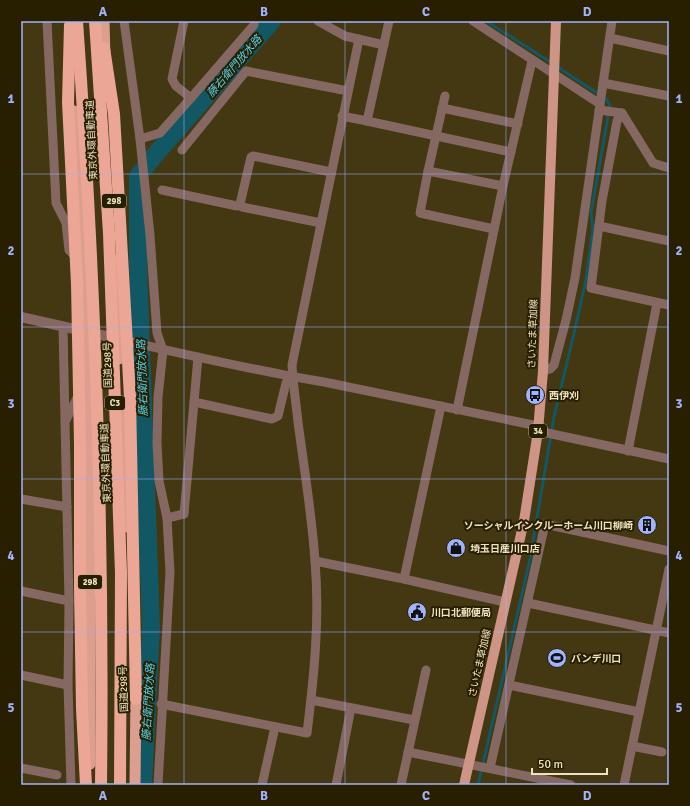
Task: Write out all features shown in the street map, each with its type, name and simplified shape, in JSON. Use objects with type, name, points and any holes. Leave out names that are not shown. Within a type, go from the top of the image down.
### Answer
[{"type":"highway","name":"国道298号","points":[[65,21],[70,65],[85,266],[90,571],[90,785]]},
{"type":"highway","points":[[70,21],[68,102],[77,291],[82,709],[86,785]]},
{"type":"highway","name":"東京外環自動車道","points":[[77,21],[90,225],[97,406],[102,574],[102,785]]},
{"type":"highway","name":"東京外環自動車道","points":[[95,21],[109,233],[120,557],[120,785]]},
{"type":"highway","points":[[100,21],[114,114],[130,396],[136,699]]},
{"type":"highway","name":"国道298号","points":[[104,21],[105,64],[116,222],[120,395],[136,699],[134,785]]},
{"type":"main road","name":"さいたま草加線","points":[[464,785],[524,520],[538,428],[542,371],[556,21]]},
{"type":"street","points":[[47,21],[56,204],[66,223],[68,250],[85,266]]},
{"type":"street","points":[[124,21],[140,139],[150,235],[157,333],[163,350],[158,397],[157,443],[159,481],[167,518],[170,572],[161,704],[158,785]]},
{"type":"street","points":[[184,21],[172,79],[176,86],[191,98]]},
{"type":"street","points":[[140,139],[160,133],[254,25],[254,21]]},
{"type":"street","points":[[318,21],[345,36],[384,45]]},
{"type":"street","points":[[367,121],[389,21]]},
{"type":"street","points":[[473,21],[554,73],[600,107],[622,113],[653,163],[669,168]]},
{"type":"street","points":[[542,371],[550,369],[554,365],[575,278],[612,21]]},
{"type":"street","points":[[610,38],[669,51]]},
{"type":"street","points":[[161,704],[307,733],[317,629],[315,561],[291,377],[292,365],[342,116],[359,39]]},
{"type":"street","points":[[457,410],[503,186],[532,60]]},
{"type":"street","points":[[182,150],[246,71],[348,91]]},
{"type":"street","points":[[603,83],[669,96]]},
{"type":"street","points":[[445,96],[420,213],[494,229]]},
{"type":"street","points":[[442,108],[518,124]]},
{"type":"street","points":[[622,113],[617,121],[599,226],[591,288],[669,305]]},
{"type":"street","points":[[342,116],[511,152]]},
{"type":"street","points":[[240,204],[250,157],[253,156],[331,172]]},
{"type":"street","points":[[428,171],[503,186]]},
{"type":"street","points":[[162,190],[237,206],[240,204]]},
{"type":"street","points":[[240,204],[242,207],[321,223]]},
{"type":"street","points":[[599,226],[669,241]]},
{"type":"street","points":[[628,450],[658,303]]},
{"type":"street","points":[[21,317],[163,350],[441,406],[669,459]]},
{"type":"street","points":[[63,327],[69,601],[68,684],[71,785]]},
{"type":"street","points":[[167,518],[184,514],[198,357]]},
{"type":"street","points":[[194,402],[272,419],[278,416],[286,383],[291,377]]},
{"type":"street","points":[[65,422],[86,379]]},
{"type":"street","points":[[404,579],[441,406]]},
{"type":"street","points":[[21,499],[67,507]]},
{"type":"street","points":[[490,768],[545,524],[669,551]]},
{"type":"street","points":[[315,561],[505,602]]},
{"type":"street","points":[[624,785],[669,569]]},
{"type":"street","points":[[21,591],[69,601]]},
{"type":"street","points":[[528,603],[669,633]]},
{"type":"street","points":[[401,785],[426,670]]},
{"type":"street","points":[[21,675],[68,684]]},
{"type":"street","points":[[509,685],[639,712]]},
{"type":"street","points":[[310,700],[414,720]]},
{"type":"street","points":[[336,785],[351,708]]},
{"type":"street","points":[[262,785],[275,727]]},
{"type":"street","points":[[632,746],[662,752]]},
{"type":"street","points":[[408,752],[571,785]]},
{"type":"street","points":[[21,768],[57,775]]},
{"type":"waterway","name":"藤右衛門放水路","points":[[143,785],[151,628],[138,264],[138,176],[272,21]]},
{"type":"waterway","points":[[486,21],[552,63]]},
{"type":"waterway","points":[[478,785],[530,559],[554,417],[586,279],[593,229],[591,213],[610,105],[606,99],[556,66]]},
{"type":"place","name":"西伊刈","points":[[535,395]]},
{"type":"place","name":"ソーシャルインクルーホーム川口柳崎","points":[[647,525]]},
{"type":"place","name":"埼玉日産川口店","points":[[456,548]]},
{"type":"place","name":"川口北郵便局","points":[[417,612]]},
{"type":"place","name":"バンデ川口","points":[[557,658]]}]
